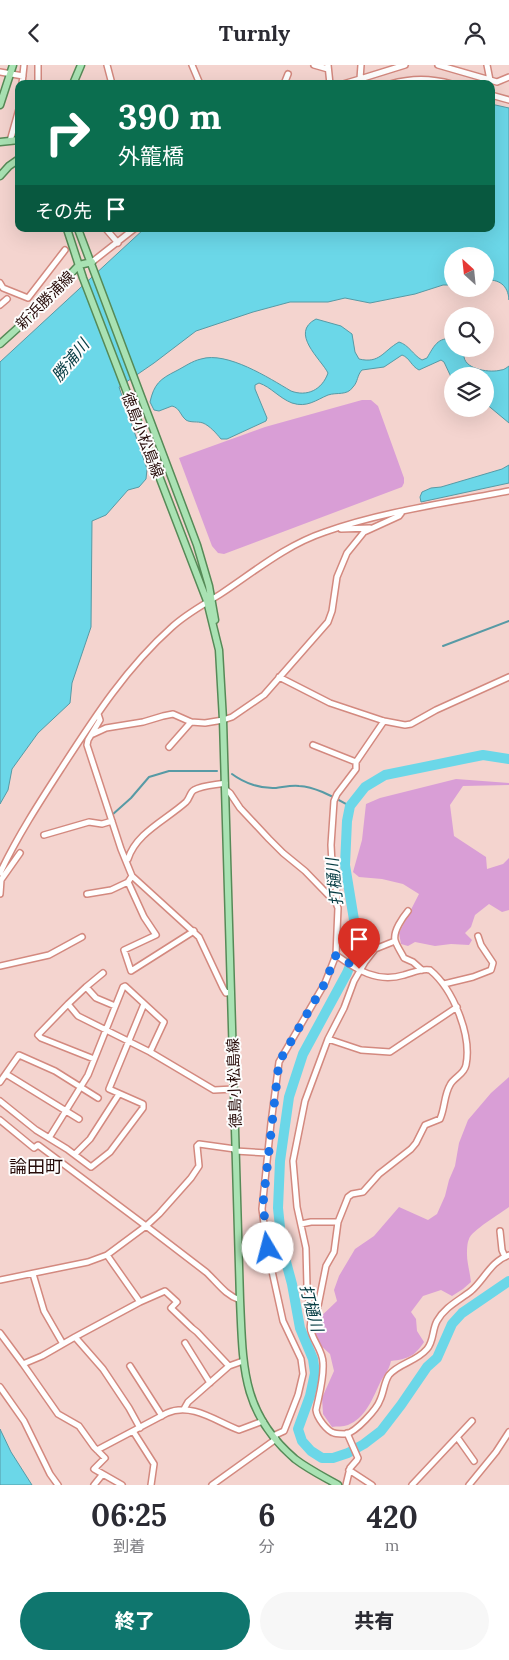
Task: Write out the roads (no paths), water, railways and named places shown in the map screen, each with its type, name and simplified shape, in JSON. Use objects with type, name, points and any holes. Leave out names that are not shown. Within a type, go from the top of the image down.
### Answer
[{"type":"main road","points":[[0,103],[13,65]]},
{"type":"main road","points":[[75,80],[82,65]]},
{"type":"main road","points":[[0,142],[15,140]]},
{"type":"main road","points":[[0,176],[15,162]]},
{"type":"main road","name":"徳島小松島線","points":[[68,232],[83,277],[202,588],[209,600]]},
{"type":"main road","name":"徳島小松島線","points":[[79,232],[197,545],[209,586],[209,600],[218,641],[223,720],[240,1300],[243,1361],[247,1383],[263,1421],[275,1438],[296,1459],[338,1485]]},
{"type":"main road","name":"新浜勝浦線","points":[[0,343],[30,317],[79,265],[92,262]]},
{"type":"street","points":[[22,80],[24,65]]},
{"type":"street","points":[[38,65],[38,80]]},
{"type":"street","points":[[107,65],[111,80]]},
{"type":"street","points":[[192,65],[198,80]]},
{"type":"street","points":[[314,65],[328,67],[330,80]]},
{"type":"street","points":[[360,79],[361,65]]},
{"type":"street","points":[[357,80],[393,67],[405,65]]},
{"type":"street","points":[[441,65],[490,80],[487,65]]},
{"type":"street","points":[[0,72],[23,76]]},
{"type":"street","points":[[286,80],[288,74]]},
{"type":"street","points":[[495,81],[509,77]]},
{"type":"street","points":[[407,80],[416,78],[435,80]]},
{"type":"street","points":[[495,96],[509,100]]},
{"type":"street","points":[[10,141],[15,123]]},
{"type":"street","points":[[109,232],[118,243]]},
{"type":"street","points":[[92,262],[131,232]]},
{"type":"street","points":[[0,283],[3,288],[28,298],[65,249]]},
{"type":"street","points":[[0,305],[7,299]]},
{"type":"street","points":[[0,873],[22,830],[115,689],[147,650],[172,626],[270,559],[306,539],[376,516],[509,491]]},
{"type":"street","points":[[93,734],[106,728],[162,716],[178,715],[191,722],[205,723],[223,720],[259,699],[328,622],[332,611],[337,577],[343,561],[364,532],[399,516],[402,511]]},
{"type":"street","points":[[337,528],[371,528]]},
{"type":"street","points":[[279,677],[330,703],[398,725],[411,724],[436,710],[509,677]]},
{"type":"street","points":[[76,747],[93,734],[100,720],[98,714]]},
{"type":"street","points":[[336,903],[337,894],[332,864],[334,801],[338,792],[356,769],[356,762],[384,721]]},
{"type":"street","points":[[169,747],[191,722]]},
{"type":"street","points":[[88,739],[88,750],[132,876],[194,931],[199,937],[226,993],[231,992]]},
{"type":"street","points":[[313,745],[356,762]]},
{"type":"street","points":[[126,861],[130,851],[140,839],[187,801],[192,790],[202,787],[225,786],[240,808],[283,853],[305,871],[336,903],[338,908],[337,955],[325,983],[279,1062],[262,1209],[268,1253],[283,1321],[301,1359],[303,1374],[296,1401],[284,1431],[212,1485]]},
{"type":"street","points":[[44,835],[89,822],[102,824],[112,821]]},
{"type":"street","points":[[0,894],[1,880],[20,853]]},
{"type":"street","points":[[87,894],[111,890],[128,882],[132,876]]},
{"type":"street","points":[[128,882],[141,911],[156,935],[124,950],[131,971],[194,931]]},
{"type":"street","points":[[408,911],[398,926],[395,941],[404,958],[413,962],[422,970]]},
{"type":"street","points":[[444,984],[492,970],[493,963],[481,945],[478,936]]},
{"type":"street","points":[[0,966],[49,955],[82,937]]},
{"type":"street","points":[[395,941],[374,949],[359,970],[344,1008],[328,1039],[305,1101],[300,1130],[293,1153],[292,1167],[297,1207],[306,1248],[307,1286],[312,1317],[310,1331],[324,1362],[322,1385],[316,1410],[331,1432],[345,1434],[373,1411],[380,1400],[388,1376],[400,1366],[416,1359],[428,1348],[433,1338],[436,1323],[446,1309],[469,1292],[496,1262],[507,1256],[502,1250],[500,1231]]},
{"type":"street","points":[[312,1317],[317,1311],[326,1266],[332,1257],[338,1221],[348,1197],[352,1194],[363,1192],[379,1175],[411,1149],[425,1125],[440,1119],[449,1085],[462,1073],[466,1063],[468,1042],[456,1007],[444,984],[430,970],[422,970],[386,979],[359,970],[337,955]]},
{"type":"street","points":[[94,1059],[41,1038],[38,1035],[68,1003],[103,973]]},
{"type":"street","points":[[49,1138],[88,1075],[115,1006],[125,986],[164,1022],[150,1052]]},
{"type":"street","points":[[86,987],[96,998],[115,1006]]},
{"type":"street","points":[[68,1003],[78,1016],[150,1052],[214,1090],[234,1089]]},
{"type":"street","points":[[0,1101],[28,1125],[75,1154],[91,1167],[110,1152],[144,1108],[143,1104],[109,1089],[144,1004]]},
{"type":"street","points":[[328,1039],[361,1050],[390,1052],[456,1007]]},
{"type":"street","points":[[0,1082],[19,1055],[54,1071],[98,1098]]},
{"type":"street","points":[[6,1074],[79,1119]]},
{"type":"street","points":[[75,1154],[90,1139],[119,1094]]},
{"type":"street","points":[[0,1120],[34,1148],[38,1145],[240,1300]]},
{"type":"street","points":[[0,1280],[88,1262],[107,1255],[146,1226],[175,1197],[198,1169],[197,1146],[199,1144],[268,1153]]},
{"type":"street","points":[[301,1225],[310,1222],[338,1221]]},
{"type":"street","points":[[107,1255],[140,1302]]},
{"type":"street","points":[[33,1274],[44,1311],[63,1343]]},
{"type":"street","points":[[23,1364],[42,1356],[140,1302],[167,1291],[176,1302],[171,1308],[175,1313],[197,1332],[229,1366]]},
{"type":"street","points":[[0,1333],[58,1413],[79,1426],[105,1458],[94,1469],[122,1485]]},
{"type":"street","points":[[75,1337],[103,1369],[140,1428]]},
{"type":"street","points":[[185,1343],[210,1383]]},
{"type":"street","points":[[184,1409],[188,1402],[229,1366],[243,1361]]},
{"type":"street","points":[[130,1366],[162,1416]]},
{"type":"street","points":[[0,1387],[24,1421],[57,1485]]},
{"type":"street","points":[[97,1450],[173,1410],[196,1411],[239,1430],[263,1421]]},
{"type":"street","points":[[414,1484],[472,1421]]},
{"type":"street","points":[[133,1431],[154,1464],[151,1485]]},
{"type":"street","points":[[468,1485],[496,1452],[509,1432]]},
{"type":"street","points":[[346,1485],[350,1470],[358,1458],[347,1433]]},
{"type":"street","points":[[457,1437],[474,1461]]},
{"type":"street","points":[[350,1470],[372,1485]]},
{"type":"street","points":[[94,1485],[102,1475]]},
{"type":"water","name":"勝浦川","points":[[495,105],[509,108],[509,300],[505,287],[494,281],[494,247],[444,247],[444,285],[415,294],[370,303],[345,298],[328,302],[290,302],[253,312],[196,331],[119,387],[147,469],[146,479],[139,487],[128,490],[106,515],[92,521],[91,627],[72,683],[70,703],[38,733],[12,769],[8,790],[0,804],[0,362],[141,232],[495,232]]},
{"type":"water","points":[[316,319],[341,326],[352,334],[355,352],[359,359],[372,360],[377,358],[399,342],[406,345],[422,360],[427,358],[437,343],[444,339],[444,357],[464,357],[472,367],[446,367],[441,360],[419,370],[402,355],[384,367],[362,370],[355,385],[348,392],[331,394],[302,405],[292,403],[259,383],[255,385],[255,389],[267,418],[266,421],[227,439],[221,439],[203,423],[186,420],[175,407],[172,406],[159,411],[154,410],[150,402],[156,386],[170,374],[201,359],[223,359],[235,362],[291,391],[303,393],[313,391],[322,384],[328,373],[306,339],[308,325]]},
{"type":"water","points":[[509,366],[509,423],[494,410],[494,371],[503,370]]},
{"type":"water","points":[[509,465],[509,483],[421,502],[422,492],[431,488],[441,487],[502,469]]},
{"type":"water","points":[[0,1429],[11,1452],[32,1485],[0,1485]]},
{"type":"waterway","points":[[443,646],[509,621]]},
{"type":"waterway","name":"打樋川","points":[[509,759],[483,755],[385,775],[365,787],[350,806],[347,821],[345,865],[356,932],[355,953],[347,973],[303,1054],[289,1097],[280,1161],[278,1208],[282,1247],[292,1284],[300,1328],[313,1359],[315,1373],[310,1396],[298,1429],[302,1441],[311,1451],[322,1458],[333,1458],[348,1453],[381,1431],[427,1367],[437,1358],[452,1324],[462,1313],[509,1281]]},
{"type":"waterway","points":[[112,815],[131,798],[149,777],[169,771],[217,771]]},
{"type":"waterway","points":[[232,774],[247,783],[264,787],[296,786],[312,788],[350,806]]},
{"type":"district","name":"論田町","points":[[36,1166]]}]
